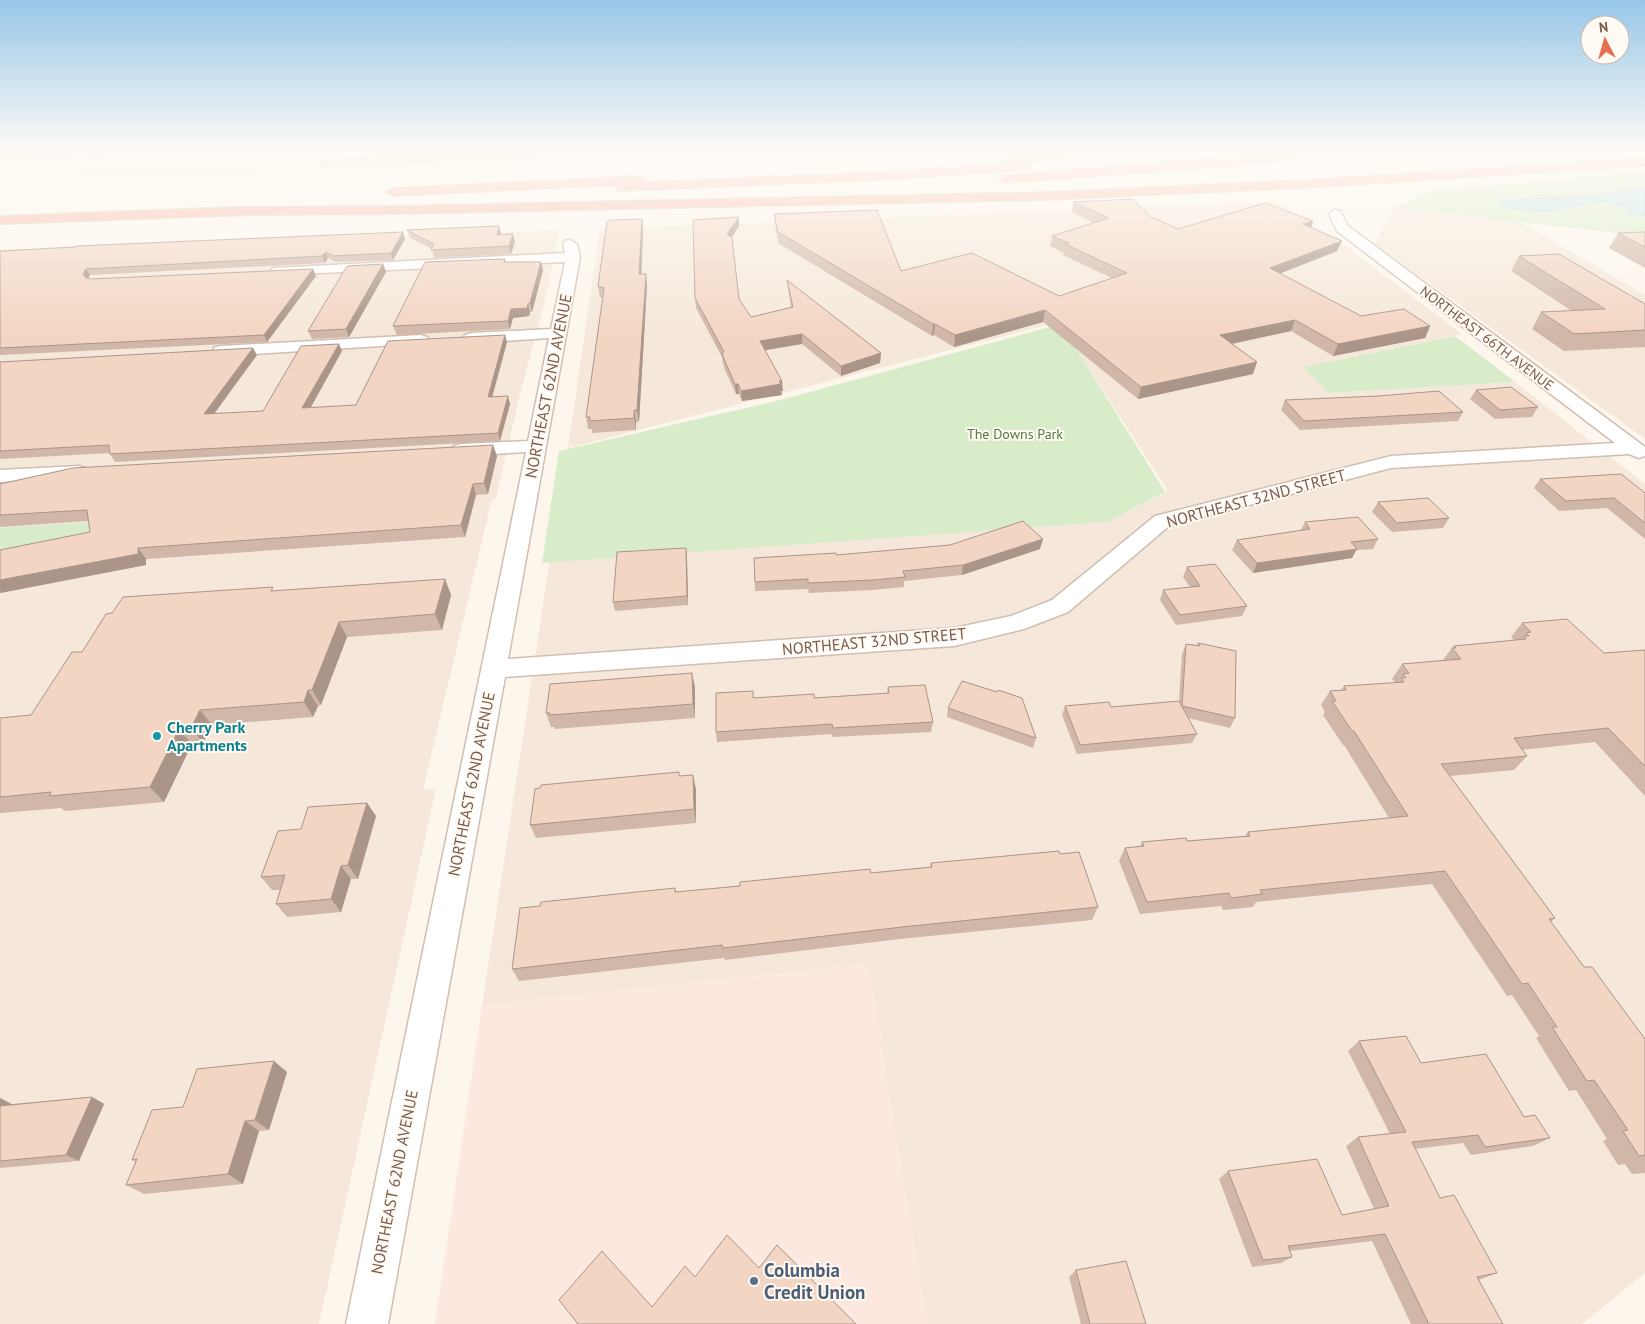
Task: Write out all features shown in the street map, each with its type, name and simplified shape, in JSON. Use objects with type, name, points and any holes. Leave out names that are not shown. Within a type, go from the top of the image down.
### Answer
[{"type":"highway","points":[[0,220],[214,212]]},
{"type":"street","name":"NORTHEAST 66TH AVENUE","points":[[1334,214],[1342,228],[1639,452]]},
{"type":"street","name":"NORTHEAST 62ND AVENUE","points":[[264,272],[572,251],[558,333],[367,1324]]},
{"type":"street","points":[[459,338],[558,333]]},
{"type":"street","points":[[201,352],[440,339]]},
{"type":"street","points":[[447,451],[536,446]]},
{"type":"street","name":"NORTHEAST 32ND STREET","points":[[493,669],[954,637],[1016,623],[1060,606],[1162,521],[1391,462],[1639,452]]},
{"type":"street","points":[[0,476],[99,471]]},
{"type":"shaded area","points":[[1034,212],[1293,212],[1335,245],[1344,245],[1462,334],[1304,367],[1329,393],[1515,382],[1645,484],[1645,1273],[1582,1324],[927,1324],[868,964],[482,1006],[550,559],[1113,519],[1168,491],[1059,322],[568,448],[600,229]]},
{"type":"shaded area","points":[[1391,212],[1428,212],[1521,222],[1645,295],[1645,439],[1375,244]]},
{"type":"shaded area","points":[[559,230],[547,293],[519,398],[496,498],[492,499],[423,790],[436,789],[319,1324],[0,1324],[0,253]]},
{"type":"shaded area","points":[[869,964],[927,1324],[435,1324],[482,1006]]},
{"type":"green space","points":[[1427,212],[1645,212],[1645,236]]},
{"type":"green space","name":"The Downs Park","points":[[1061,324],[1165,492],[1107,522],[542,563],[559,451],[780,400]]},
{"type":"green space","points":[[1455,336],[1515,382],[1329,393],[1303,367]]},
{"type":"green space","points":[[124,520],[115,533],[0,554],[0,528]]},
{"type":"water","points":[[1627,212],[1645,212],[1645,216]]},
{"type":"building","points":[[878,212],[901,271],[972,253],[1059,296],[1127,273],[1052,236],[1109,218],[1095,212],[1146,212],[1151,217],[1178,229],[1236,212],[1288,212],[1313,221],[1303,224],[1342,241],[1270,268],[1361,316],[1404,309],[1430,326],[1338,344],[1295,320],[1220,335],[1257,362],[1141,387],[1045,310],[955,335],[933,324],[778,232],[774,214]]},
{"type":"building","points":[[739,217],[727,234],[732,238],[739,299],[751,317],[793,307],[787,280],[881,353],[841,366],[802,334],[760,341],[782,381],[779,381],[781,384],[741,391],[738,384],[735,384],[724,359],[722,353],[724,352],[695,298],[693,220]]},
{"type":"building","points":[[642,219],[639,274],[646,274],[637,410],[634,410],[634,418],[590,421],[590,417],[586,417],[604,288],[598,286],[607,222],[610,220]]},
{"type":"building","points":[[499,226],[497,235],[513,234],[509,246],[431,250],[434,244],[407,230]]},
{"type":"building","points":[[403,232],[391,253],[333,256],[326,252],[322,256],[86,269],[83,274],[86,278],[91,279],[313,269],[264,335],[0,348],[0,251]]},
{"type":"building","points":[[1645,232],[1645,247],[1618,233]]},
{"type":"building","points":[[1559,254],[1645,304],[1645,330],[1574,334],[1541,312],[1605,309],[1519,256]]},
{"type":"building","points":[[505,259],[504,262],[541,262],[530,303],[527,308],[511,309],[508,321],[393,326],[425,262]]},
{"type":"building","points":[[383,264],[346,329],[308,331],[347,266]]},
{"type":"building","points":[[505,335],[488,397],[508,396],[498,433],[110,454],[109,445],[0,451],[0,362],[253,348],[204,414],[263,411],[301,346],[339,344],[302,408],[356,405],[388,341]]},
{"type":"building","points":[[1511,387],[1538,407],[1500,410],[1476,390]]},
{"type":"building","points":[[1439,391],[1463,412],[1304,421],[1285,400],[1378,396]]},
{"type":"building","points":[[493,445],[484,483],[473,484],[461,525],[138,548],[138,554],[0,580],[0,550],[90,532],[87,510],[0,515],[0,484],[73,468]]},
{"type":"building","points":[[1621,474],[1645,493],[1645,523],[1614,498],[1566,501],[1540,479]]},
{"type":"building","points":[[1428,498],[1449,518],[1397,523],[1378,502]]},
{"type":"building","points":[[1358,517],[1378,539],[1351,542],[1357,549],[1257,563],[1237,540],[1310,529],[1305,522]]},
{"type":"building","points":[[1023,521],[1043,539],[963,565],[903,571],[905,577],[873,580],[808,583],[808,579],[755,582],[754,558],[836,553],[836,555],[950,545]]},
{"type":"building","points":[[686,548],[687,596],[613,602],[617,552]]},
{"type":"building","points":[[1215,564],[1247,606],[1180,615],[1163,590],[1200,586],[1187,567]]},
{"type":"building","points":[[445,579],[435,614],[339,622],[312,690],[308,690],[304,702],[200,710],[191,728],[179,729],[150,787],[49,796],[51,792],[0,797],[0,718],[31,715],[72,652],[82,652],[106,614],[112,613],[123,597],[273,587],[271,591]]},
{"type":"building","points":[[1567,619],[1604,653],[1645,650],[1645,766],[1608,728],[1514,738],[1527,756],[1441,764],[1555,918],[1549,919],[1584,967],[1592,967],[1645,1039],[1645,1155],[1639,1156],[1623,1131],[1628,1130],[1594,1080],[1587,1081],[1552,1027],[1557,1027],[1528,983],[1522,984],[1445,871],[1260,890],[1262,894],[1231,898],[1229,893],[1147,902],[1125,848],[1144,846],[1142,842],[1186,838],[1187,841],[1250,836],[1248,832],[1408,816],[1354,731],[1352,731],[1332,701],[1336,701],[1330,691],[1346,690],[1344,686],[1404,682],[1401,678],[1406,678],[1403,674],[1409,673],[1402,664],[1461,659],[1452,648],[1456,648],[1454,646],[1526,639],[1524,636],[1529,636],[1526,633],[1531,632],[1522,623]]},
{"type":"building","points":[[1198,643],[1236,651],[1235,718],[1182,706],[1186,644],[1200,646]]},
{"type":"building","points":[[692,673],[693,704],[550,715],[550,713],[546,713],[550,684]]},
{"type":"building","points":[[962,681],[1022,698],[1036,738],[948,708]]},
{"type":"building","points":[[925,685],[933,722],[833,728],[832,724],[716,732],[716,693],[753,691],[753,698],[814,694],[814,698],[889,693],[888,687]]},
{"type":"building","points":[[1179,701],[1197,734],[1080,745],[1065,706],[1109,702],[1111,707]]},
{"type":"building","points":[[679,772],[679,776],[693,775],[694,809],[530,825],[535,789],[540,788],[541,785]]},
{"type":"building","points":[[367,803],[348,865],[341,866],[331,899],[276,904],[285,875],[261,877],[278,831],[301,829],[308,807]]},
{"type":"building","points":[[1059,851],[1060,854],[1079,852],[1098,907],[723,948],[722,945],[512,969],[520,908],[540,906],[541,902],[675,888],[675,892],[740,886],[740,882],[870,869],[871,873],[932,867],[931,863]]},
{"type":"building","points":[[1406,1036],[1421,1063],[1486,1054],[1524,1117],[1535,1115],[1550,1138],[1485,1147],[1478,1135],[1412,1142],[1440,1198],[1454,1195],[1497,1273],[1477,1277],[1503,1324],[1429,1324],[1385,1234],[1288,1246],[1292,1257],[1263,1260],[1228,1171],[1317,1159],[1342,1215],[1389,1206],[1358,1137],[1406,1132],[1359,1041]]},
{"type":"building","points":[[274,1061],[255,1120],[245,1121],[228,1174],[126,1185],[137,1159],[132,1160],[152,1110],[183,1107],[197,1069]]},
{"type":"building","points":[[92,1097],[66,1155],[0,1161],[0,1106]]},
{"type":"building","name":"Columbia Credit Union","points":[[727,1235],[759,1268],[777,1245],[856,1324],[578,1324],[559,1300],[602,1251],[652,1307],[685,1266],[695,1277]]},
{"type":"building","points":[[1126,1261],[1146,1324],[1090,1324],[1076,1270]]},
{"type":"place","name":"Cherry Park Apartments","points":[[157,736]]},
{"type":"place","name":"Columbia Credit Union","points":[[754,1281]]}]
